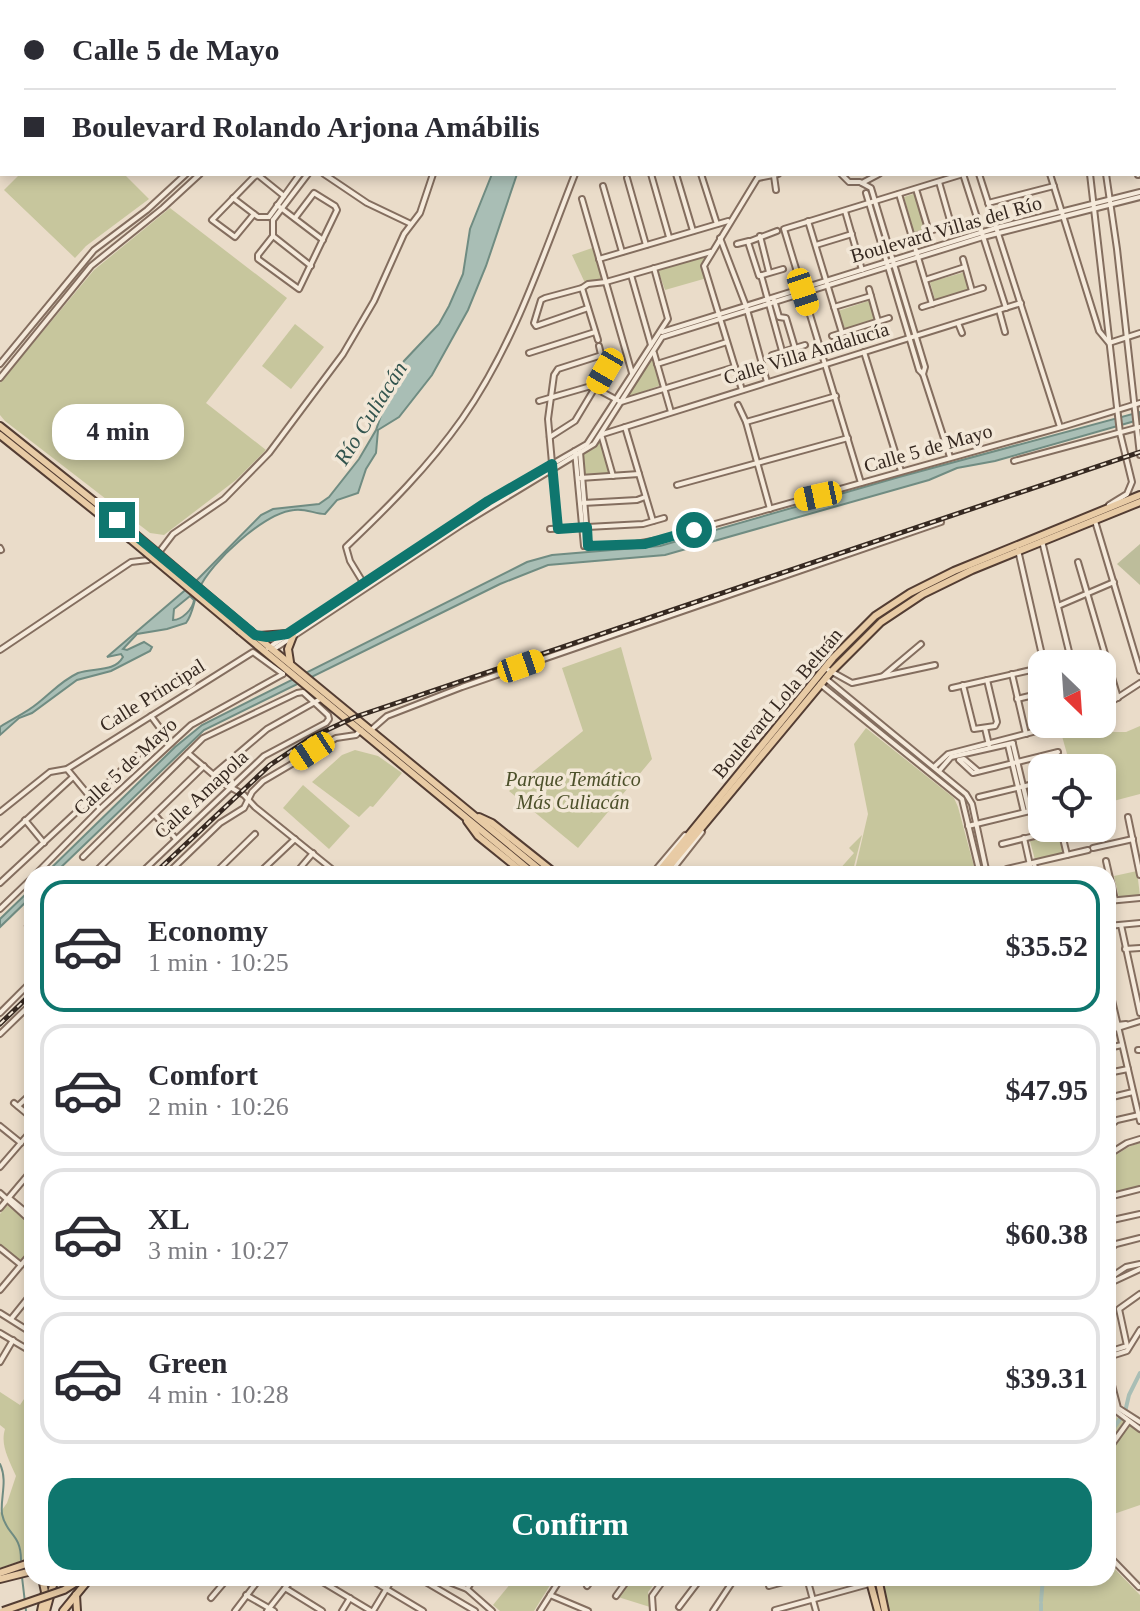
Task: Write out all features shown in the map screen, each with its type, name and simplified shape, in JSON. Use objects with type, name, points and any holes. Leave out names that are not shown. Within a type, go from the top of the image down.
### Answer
[{"type":"main road","points":[[1,428],[291,670],[371,730],[536,866]]},
{"type":"main road","name":"Boulevard Lola Beltrán","points":[[667,866],[820,679],[870,630],[901,607],[991,558],[1140,495]]},
{"type":"main road","name":"Boulevard Lola Beltrán","points":[[991,558],[1140,502]]},
{"type":"main road","points":[[242,629],[267,637],[293,633],[288,649],[291,670]]},
{"type":"main road","points":[[255,635],[267,650]]},
{"type":"main road","points":[[311,685],[322,698],[524,866]]},
{"type":"main road","points":[[465,817],[478,836],[515,866]]},
{"type":"main road","points":[[478,817],[487,819],[546,866]]},
{"type":"main road","points":[[0,1576],[24,1566]]},
{"type":"main road","points":[[0,1576],[24,1572]]},
{"type":"main road","points":[[43,1611],[44,1586]]},
{"type":"main road","points":[[43,1611],[52,1586]]},
{"type":"main road","points":[[3,1611],[70,1586]]},
{"type":"main road","points":[[63,1611],[83,1586]]},
{"type":"main road","points":[[873,1586],[878,1611]]},
{"type":"main road","points":[[76,1594],[77,1611]]},
{"type":"street","points":[[0,364],[85,260],[184,176]]},
{"type":"street","points":[[0,378],[91,266],[198,176]]},
{"type":"street","points":[[254,214],[237,237],[232,237],[212,220],[256,176]]},
{"type":"street","points":[[258,176],[284,196]]},
{"type":"street","points":[[280,206],[299,176]]},
{"type":"street","points":[[295,218],[314,193],[337,210],[302,287],[297,289],[258,259],[258,255],[273,236],[271,218],[306,176]]},
{"type":"street","points":[[327,176],[367,203],[411,224]]},
{"type":"street","points":[[0,650],[131,562],[154,557],[173,534],[224,499],[269,453],[343,354],[374,301],[404,234],[423,206],[432,176]]},
{"type":"street","points":[[364,584],[350,561],[346,547],[430,462],[482,387],[509,338],[533,284],[574,176]]},
{"type":"street","points":[[652,176],[670,238]]},
{"type":"street","points":[[677,176],[693,231]]},
{"type":"street","points":[[702,176],[717,224]]},
{"type":"street","points":[[742,390],[704,268],[759,176]]},
{"type":"street","points":[[775,176],[776,190]]},
{"type":"street","points":[[843,176],[849,182],[862,183],[871,188],[909,338],[950,457]]},
{"type":"street","points":[[862,183],[875,176]]},
{"type":"street","points":[[861,483],[784,231],[788,227],[957,176]]},
{"type":"street","points":[[964,176],[1006,308]]},
{"type":"street","points":[[982,176],[996,231],[1060,428]]},
{"type":"street","points":[[1051,176],[1099,331],[1109,343]]},
{"type":"street","points":[[1090,176],[1120,432],[1131,486],[1122,498],[1099,510]]},
{"type":"street","points":[[1106,176],[1137,405],[1140,455]]},
{"type":"street","points":[[627,178],[646,245]]},
{"type":"street","points":[[912,237],[949,226],[952,222],[939,182]]},
{"type":"street","points":[[603,186],[622,252]]},
{"type":"street","points":[[988,203],[1054,186]]},
{"type":"street","points":[[916,189],[929,232]]},
{"type":"street","points":[[866,193],[916,336],[925,367],[923,374]]},
{"type":"street","points":[[899,194],[932,304]]},
{"type":"street","name":"Boulevard Villas del Río","points":[[652,349],[660,333],[982,235],[1140,194]]},
{"type":"street","points":[[233,198],[254,214],[271,218]]},
{"type":"street","points":[[582,199],[634,376]]},
{"type":"street","points":[[280,206],[324,240]]},
{"type":"street","points":[[845,210],[862,270]]},
{"type":"street","points":[[599,259],[730,221]]},
{"type":"street","points":[[808,221],[842,333]]},
{"type":"street","points":[[737,244],[777,231]]},
{"type":"street","points":[[815,245],[852,234]]},
{"type":"street","points":[[273,236],[311,266]]},
{"type":"street","points":[[760,236],[770,270],[767,273]]},
{"type":"street","points":[[720,238],[747,308],[767,382]]},
{"type":"street","points":[[749,242],[757,274],[761,275],[777,318],[782,351]]},
{"type":"street","points":[[588,308],[535,325],[543,299],[711,252]]},
{"type":"street","points":[[963,259],[972,291]]},
{"type":"street","points":[[85,260],[91,266]]},
{"type":"street","name":"Boulevard Villas del Río","points":[[827,283],[891,263]]},
{"type":"street","points":[[925,280],[965,267]]},
{"type":"street","points":[[654,268],[668,316],[660,333]]},
{"type":"street","points":[[761,275],[783,269]]},
{"type":"street","points":[[631,275],[671,412]]},
{"type":"street","points":[[550,437],[571,425],[606,369],[582,288]]},
{"type":"street","points":[[922,307],[983,288]]},
{"type":"street","points":[[869,289],[878,322]]},
{"type":"street","points":[[834,307],[871,296]]},
{"type":"street","name":"Calle Villa Andalucía","points":[[599,433],[1021,303]]},
{"type":"street","points":[[999,310],[1005,332]]},
{"type":"street","name":"Boulevard Villas del Río","points":[[293,633],[488,501],[594,444],[634,376],[662,337],[719,316]]},
{"type":"street","points":[[777,318],[786,317],[795,348]]},
{"type":"street","points":[[832,336],[889,318]]},
{"type":"street","points":[[958,323],[962,333]]},
{"type":"street","points":[[529,353],[595,332]]},
{"type":"street","points":[[1109,343],[1140,333]]},
{"type":"street","points":[[657,364],[727,342]]},
{"type":"street","points":[[772,355],[805,345]]},
{"type":"street","points":[[864,352],[901,471]]},
{"type":"street","points":[[558,529],[550,437],[550,398],[555,372],[602,355]]},
{"type":"street","points":[[539,401],[588,386],[619,400],[735,367]]},
{"type":"street","points":[[746,422],[836,396]]},
{"type":"street","points":[[738,405],[746,422],[770,509]]},
{"type":"street","name":"Calle 5 de Mayo","points":[[584,527],[586,546],[645,544],[1137,405]]},
{"type":"street","points":[[625,427],[653,521]]},
{"type":"street","points":[[1014,461],[1138,427]]},
{"type":"street","points":[[599,433],[613,476]]},
{"type":"street","points":[[677,485],[848,438]]},
{"type":"street","points":[[578,452],[584,527]]},
{"type":"street","name":"Boulevard Villas del Río","points":[[267,650],[553,466]]},
{"type":"street","points":[[580,478],[639,474]]},
{"type":"street","points":[[582,503],[646,497]]},
{"type":"street","points":[[550,529],[643,524],[664,518]]},
{"type":"street","points":[[1094,519],[1140,671]]},
{"type":"street","points":[[371,730],[387,716],[462,687],[941,522]]},
{"type":"street","points":[[1042,541],[1069,650]]},
{"type":"street","points":[[1018,550],[1039,650]]},
{"type":"street","points":[[1078,562],[1118,698],[1140,683]]},
{"type":"street","points":[[1058,606],[1114,582]]},
{"type":"street","points":[[881,678],[921,644]]},
{"type":"street","points":[[267,650],[291,670]]},
{"type":"street","name":"Calle Principal","points":[[0,812],[50,772],[67,769],[242,658],[267,650]]},
{"type":"street","points":[[828,670],[848,682],[881,678],[935,665]]},
{"type":"street","name":"Calle 5 de Mayo","points":[[44,866],[100,809],[197,721],[291,670]]},
{"type":"street","points":[[952,688],[1028,670]]},
{"type":"street","points":[[934,772],[949,756],[1026,734],[1012,674]]},
{"type":"street","points":[[820,679],[934,772],[966,794],[985,866]]},
{"type":"street","points":[[963,685],[974,728],[995,726],[997,722],[987,680]]},
{"type":"street","points":[[83,857],[207,736],[303,692],[314,703]]},
{"type":"street","points":[[1017,699],[1028,697]]},
{"type":"street","points":[[214,774],[267,729],[322,698]]},
{"type":"street","name":"Calle Amapola","points":[[148,866],[269,753],[329,719],[314,703]]},
{"type":"street","points":[[151,716],[171,743]]},
{"type":"street","points":[[985,728],[989,745]]},
{"type":"street","points":[[175,866],[220,823],[244,808],[252,792],[263,781],[336,738],[356,735],[361,730]]},
{"type":"street","points":[[968,826],[1027,812],[1010,741]]},
{"type":"street","points":[[1,879],[141,752]]},
{"type":"street","points":[[978,771],[1058,752]]},
{"type":"street","points":[[188,753],[327,866]]},
{"type":"street","points":[[102,866],[204,766]]},
{"type":"street","points":[[67,769],[100,809]]},
{"type":"street","points":[[934,772],[962,799],[978,866]]},
{"type":"street","points":[[0,844],[73,777]]},
{"type":"street","points":[[979,797],[1028,785]]},
{"type":"street","points":[[155,815],[176,839]]},
{"type":"street","points":[[1128,817],[1140,875]]},
{"type":"street","name":"Boulevard Lola Beltrán","points":[[667,866],[706,818]]},
{"type":"street","points":[[25,820],[44,843]]},
{"type":"street","points":[[222,866],[255,834]]},
{"type":"street","points":[[1002,844],[1028,837]]},
{"type":"street","points":[[1024,838],[1033,866]]},
{"type":"street","points":[[266,866],[295,839]]},
{"type":"street","points":[[1020,866],[1133,839]]},
{"type":"street","points":[[1066,842],[1067,855]]},
{"type":"street","points":[[302,866],[313,853]]},
{"type":"street","points":[[1106,861],[1107,866]]},
{"type":"street","name":"Calle 5 de Mayo","points":[[0,909],[24,886]]},
{"type":"street","points":[[1116,900],[1140,898]]},
{"type":"street","points":[[1116,925],[1140,923]]},
{"type":"street","points":[[1121,925],[1140,1013]]},
{"type":"street","points":[[1125,949],[1140,948]]},
{"type":"street","points":[[0,1013],[24,989]]},
{"type":"street","points":[[0,1034],[24,1011]]},
{"type":"street","points":[[1116,1019],[1139,1118],[1116,1121]]},
{"type":"street","points":[[1118,1026],[1140,1021]]},
{"type":"street","points":[[1116,1046],[1122,1045]]},
{"type":"street","points":[[1116,1071],[1128,1069]]},
{"type":"street","points":[[1116,1096],[1133,1092]]},
{"type":"street","points":[[24,1098],[16,1104],[24,1111]]},
{"type":"street","points":[[0,1126],[21,1143]]},
{"type":"street","points":[[0,1167],[2,1160],[24,1139]]},
{"type":"street","points":[[1116,1150],[1140,1139]]},
{"type":"street","points":[[0,1208],[24,1179]]},
{"type":"street","points":[[1116,1195],[1140,1189]]},
{"type":"street","points":[[0,1193],[24,1212]]},
{"type":"street","points":[[1116,1219],[1140,1214]]},
{"type":"street","points":[[1116,1244],[1140,1238]]},
{"type":"street","points":[[0,1249],[21,1265]]},
{"type":"street","points":[[0,1290],[24,1261]]},
{"type":"street","points":[[1116,1275],[1126,1267],[1140,1266]]},
{"type":"street","points":[[1128,1347],[1119,1309],[1140,1294]]},
{"type":"street","points":[[11,1320],[24,1303]]},
{"type":"street","points":[[0,1313],[24,1329]]},
{"type":"street","points":[[1116,1352],[1128,1347],[1140,1330]]},
{"type":"street","points":[[0,1333],[24,1347]]},
{"type":"street","points":[[0,1362],[13,1340]]},
{"type":"street","points":[[1116,1400],[1118,1408],[1140,1422]]},
{"type":"street","points":[[1116,1411],[1140,1429]]},
{"type":"street","points":[[1116,1439],[1128,1422]]},
{"type":"street","points":[[1116,1563],[1139,1587],[1136,1591],[1140,1594]]},
{"type":"street","points":[[235,1611],[253,1586]]},
{"type":"street","points":[[330,1586],[372,1611],[389,1586]]},
{"type":"street","points":[[382,1586],[423,1611]]},
{"type":"street","points":[[433,1586],[472,1609],[478,1597]]},
{"type":"street","points":[[450,1596],[456,1586]]},
{"type":"street","points":[[460,1586],[478,1597],[492,1611]]},
{"type":"street","points":[[540,1611],[556,1586]]},
{"type":"street","points":[[616,1596],[623,1586]]},
{"type":"street","points":[[653,1611],[652,1596],[659,1586]]},
{"type":"street","points":[[679,1607],[695,1586]]},
{"type":"street","points":[[713,1611],[730,1586]]},
{"type":"street","points":[[809,1586],[816,1611]]},
{"type":"street","points":[[775,1610],[852,1586]]},
{"type":"street","points":[[211,1598],[220,1588]]},
{"type":"street","points":[[246,1595],[270,1610],[285,1588],[322,1611]]},
{"type":"street","points":[[550,1595],[588,1611]]},
{"type":"street","points":[[342,1611],[350,1598]]},
{"type":"green space","points":[[18,176],[126,176],[149,199],[86,246],[75,258],[4,190]]},
{"type":"green space","points":[[916,193],[928,232],[915,236],[904,197]]},
{"type":"green space","points":[[170,208],[287,298],[206,403],[266,450],[236,480],[164,535],[150,533],[5,421],[0,415],[0,383],[94,270]]},
{"type":"green space","points":[[595,247],[605,282],[585,283],[572,255]]},
{"type":"green space","points":[[706,256],[702,263],[707,278],[665,290],[658,270]]},
{"type":"green space","points":[[965,272],[970,289],[935,300],[930,282]]},
{"type":"green space","points":[[871,300],[877,318],[845,329],[838,311]]},
{"type":"green space","points":[[295,324],[324,347],[291,389],[262,366]]},
{"type":"green space","points":[[652,358],[661,385],[626,398]]},
{"type":"green space","points":[[602,439],[610,473],[585,474],[583,454]]},
{"type":"green space","points":[[1140,544],[1140,585],[1117,564]]},
{"type":"green space","name":"Parque Temático Más Culiacán","points":[[621,647],[652,759],[578,848],[509,791],[583,731],[562,668]]},
{"type":"green space","points":[[1140,726],[1140,794],[1116,800],[1116,754],[1067,754],[1063,738],[1116,738],[1116,732],[1126,732]]},
{"type":"green space","points":[[866,728],[954,798],[974,866],[856,866],[868,814],[854,744]]},
{"type":"green space","points":[[355,750],[378,756],[402,773],[373,807],[370,806],[359,817],[312,782],[342,755]]},
{"type":"green space","points":[[303,785],[350,826],[329,849],[283,808]]},
{"type":"green space","points":[[862,835],[854,866],[842,866],[854,853],[849,848]]},
{"type":"green space","points":[[1030,842],[1062,842],[1065,852],[1035,860]]},
{"type":"green space","points":[[1137,871],[1140,896],[1119,898],[1116,876]]},
{"type":"green space","points":[[1140,1143],[1140,1187],[1116,1192],[1116,1155]]},
{"type":"green space","points":[[7,1205],[24,1219],[24,1257],[21,1261],[0,1244],[0,1214]]},
{"type":"green space","points":[[0,1392],[20,1405],[24,1399],[24,1560],[0,1568],[0,1513],[7,1503],[16,1476],[4,1447]]},
{"type":"green space","points":[[1116,1417],[1124,1421],[1116,1434]]},
{"type":"green space","points":[[1129,1425],[1140,1432],[1140,1505],[1116,1513],[1116,1445]]},
{"type":"green space","points":[[1116,1570],[1140,1595],[1140,1611],[886,1611],[879,1586],[1116,1586]]},
{"type":"green space","points":[[508,1586],[550,1586],[534,1611],[500,1611],[493,1605]]},
{"type":"green space","points":[[626,1586],[653,1586],[648,1592],[650,1607],[618,1597]]},
{"type":"shaded area","points":[[491,176],[516,176],[468,310],[432,375],[399,417],[378,430],[376,453],[366,469],[358,493],[337,500],[325,514],[294,510],[282,513],[254,529],[226,553],[205,578],[186,623],[137,634],[123,649],[144,642],[152,647],[150,651],[111,671],[77,680],[32,713],[19,718],[0,735],[0,727],[33,707],[72,676],[109,668],[119,662],[123,657],[121,654],[107,657],[197,580],[261,515],[273,509],[319,504],[329,497],[359,459],[376,430],[395,374],[439,324],[463,274],[470,229]],"holes":[[[190,596],[194,600],[192,607],[180,618],[173,620],[174,609]]]},
{"type":"shaded area","points":[[1140,412],[1140,419],[1135,421],[995,461],[957,468],[929,480],[665,555],[548,565],[500,584],[204,730],[62,866],[53,866],[175,747],[202,725],[527,562],[552,555],[660,546]]},
{"type":"shaded area","points":[[24,896],[24,904],[0,927],[0,919]]},
{"type":"waterway","points":[[1125,1412],[1140,1373]]},
{"type":"waterway","points":[[1116,1425],[1120,1419]]},
{"type":"waterway","points":[[0,1464],[3,1477],[2,1514],[19,1544],[21,1560]]},
{"type":"waterway","points":[[22,1577],[26,1611]]},
{"type":"waterway","points":[[1041,1601],[1042,1586]]},
{"type":"waterway","points":[[1041,1604],[1041,1611]]},
{"type":"railway","points":[[163,866],[270,765],[312,737],[355,717],[1140,452]]},
{"type":"railway","points":[[0,1024],[24,1001]]},
{"type":"route","points":[[117,520],[255,635],[267,637],[287,634],[488,501],[552,464],[558,529],[587,527],[588,546],[645,544],[694,530]]},
{"type":"water label","name":"Río Culiacán","points":[[370,413]]}]
